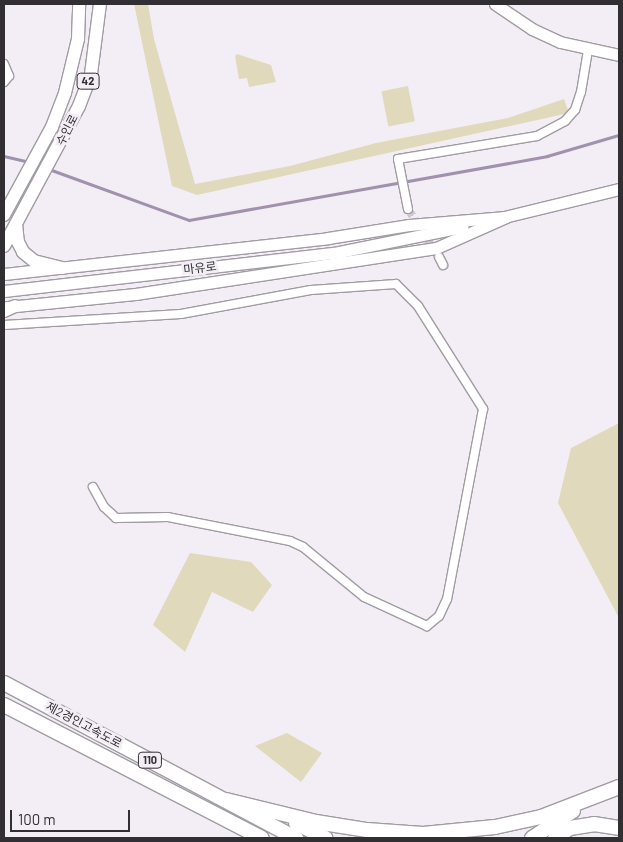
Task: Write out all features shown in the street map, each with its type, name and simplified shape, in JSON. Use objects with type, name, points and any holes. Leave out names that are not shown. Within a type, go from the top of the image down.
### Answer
[{"type":"highway","name":"제2경인고속도로","points":[[4,683],[296,838]]},
{"type":"highway","name":"제2경인고속도로","points":[[4,705],[262,838]]},
{"type":"highway","points":[[226,800],[359,829],[423,834],[495,827],[541,817],[619,787]]},
{"type":"highway","points":[[532,838],[593,798]]},
{"type":"highway","points":[[192,803],[240,838]]},
{"type":"highway","points":[[273,810],[325,838]]},
{"type":"highway","points":[[555,838],[578,826],[594,824],[619,828]]},
{"type":"main road","name":"수인로","points":[[4,215],[40,147],[65,93],[78,39],[79,4]]},
{"type":"main road","name":"수인로","points":[[4,246],[56,152],[91,74],[100,4]]},
{"type":"main road","points":[[495,4],[532,29],[588,50],[619,55]]},
{"type":"main road","points":[[4,274],[506,217],[619,189]]},
{"type":"main road","points":[[7,308],[135,294],[436,248],[506,217]]},
{"type":"main road","name":"마유로","points":[[4,291],[339,252],[506,217]]},
{"type":"main road","points":[[16,223],[18,242],[23,252],[34,261],[62,268]]},
{"type":"street","points":[[408,209],[398,159],[537,136],[565,121],[575,110],[581,92],[588,50]]},
{"type":"street","points":[[4,64],[9,76],[4,82]]},
{"type":"street","points":[[4,325],[181,314],[311,290],[396,284],[418,306],[483,409],[447,599],[439,616],[427,626],[364,597],[303,547],[290,541],[168,517],[116,518],[104,507],[93,487]]},
{"type":"shaded area","points":[[134,4],[148,4],[154,39],[195,184],[290,166],[376,143],[508,118],[564,99],[569,113],[197,195],[172,186]]},
{"type":"shaded area","points":[[237,54],[271,65],[276,82],[249,87],[247,78],[239,79],[235,56]]},
{"type":"shaded area","points":[[408,86],[415,121],[388,126],[381,91]]},
{"type":"shaded area","points":[[619,423],[619,618],[558,503],[571,448]]},
{"type":"shaded area","points":[[190,553],[251,562],[272,585],[253,612],[212,592],[185,652],[153,625]]},
{"type":"shaded area","points":[[287,733],[322,753],[301,782],[255,746]]},
{"type":"waterway","points":[[49,169],[189,220],[547,156],[619,135]]},
{"type":"waterway","points":[[4,156],[29,162]]},
{"type":"tunnel","points":[[408,209],[435,251]]}]
